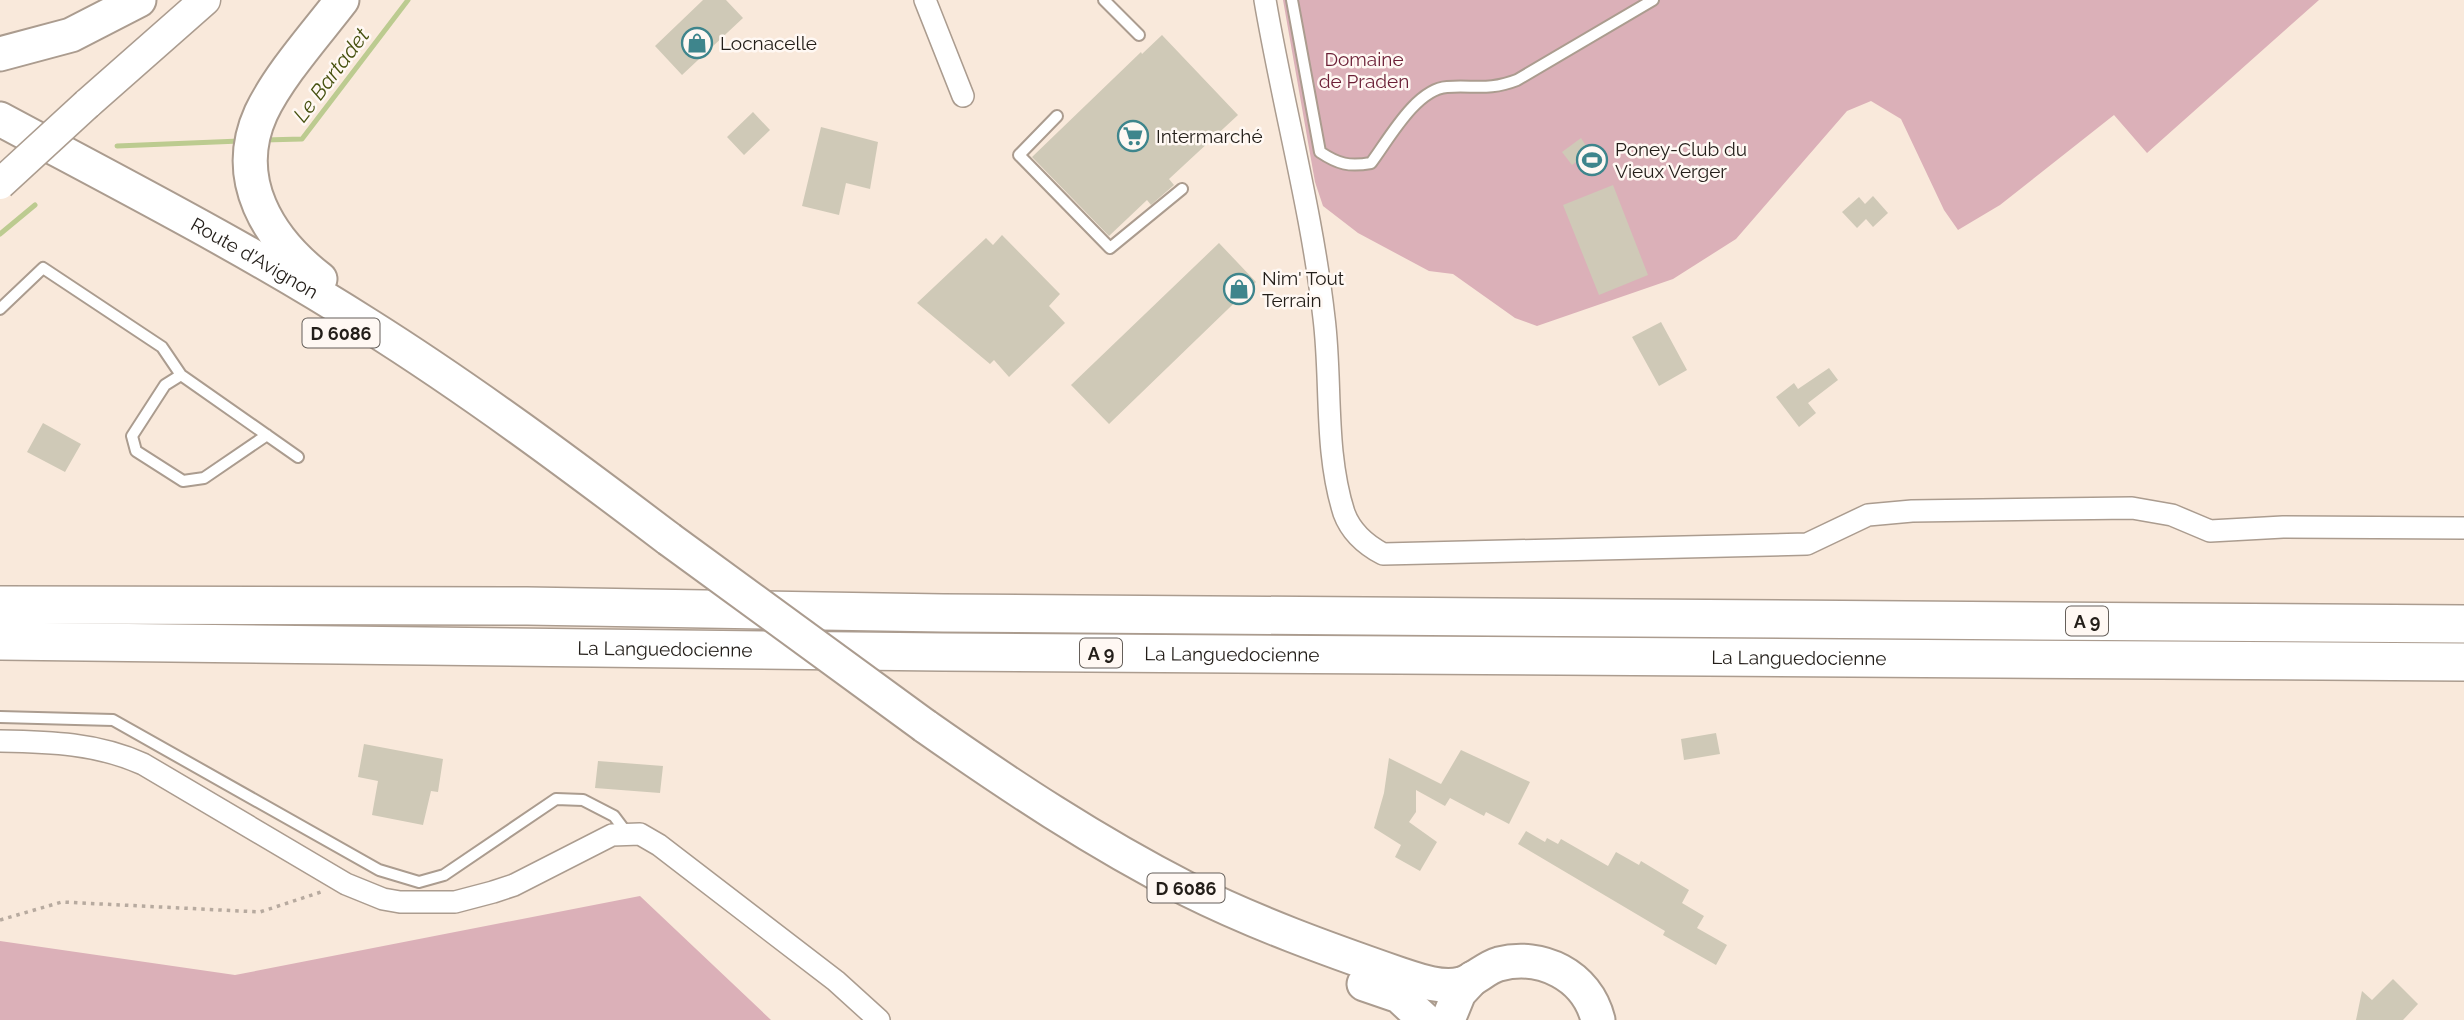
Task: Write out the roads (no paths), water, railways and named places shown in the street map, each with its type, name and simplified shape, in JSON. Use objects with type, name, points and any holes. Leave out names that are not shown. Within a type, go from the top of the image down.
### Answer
[{"type":"highway","name":"La Languedocienne","points":[[0,605],[527,606],[957,613],[2464,624]]},
{"type":"highway","name":"La Languedocienne","points":[[0,641],[956,652],[2462,663]]},
{"type":"main road","points":[[0,54],[71,35],[139,0]]},
{"type":"main road","points":[[0,184],[205,0]]},
{"type":"main road","points":[[342,0],[260,114],[251,148],[256,201],[271,232],[308,271],[453,380]]},
{"type":"main road","name":"Route d'Avignon","points":[[0,119],[323,297],[453,380],[666,547]]},
{"type":"main road","name":"Route d'Avignon","points":[[0,144],[334,329],[666,547]]},
{"type":"main road","name":"D 6086","points":[[666,547],[912,729],[999,801],[1116,872],[1241,936],[1399,996],[1425,1020]]},
{"type":"main road","name":"D 6086","points":[[912,729],[1098,840],[1236,912],[1335,952],[1410,978],[1453,985],[1473,978]]},
{"type":"main road","points":[[1448,1020],[1460,993],[1473,978],[1495,965],[1520,960],[1545,964],[1568,975],[1586,993],[1600,1019]]},
{"type":"street","points":[[925,0],[936,36],[963,96]]},
{"type":"street","points":[[1265,0],[1316,259],[1329,376],[1329,423],[1341,499],[1352,528],[1365,542],[1383,554],[1807,544],[1868,515],[1912,511],[2132,508],[2172,515],[2210,531],[2283,527],[2464,528]]},
{"type":"street","points":[[0,741],[73,744],[114,751],[142,764],[346,884],[383,899],[400,902],[436,903],[473,898],[514,885],[612,835],[626,832],[640,834],[659,845],[836,981],[879,1020]]},
{"type":"lane","points":[[1104,0],[1139,35]]},
{"type":"lane","points":[[1292,0],[1320,152],[1337,163],[1352,166],[1371,163],[1427,91],[1447,87],[1497,88],[1517,80],[1653,0]]},
{"type":"lane","points":[[1057,116],[1018,155],[1110,248],[1182,189]]},
{"type":"lane","points":[[0,309],[43,268],[162,347],[181,375],[298,457]]},
{"type":"lane","points":[[181,375],[165,385],[132,436],[136,451],[183,481],[204,478],[267,435]]},
{"type":"lane","points":[[0,717],[113,720],[379,870],[419,882],[444,875],[556,799],[583,800],[614,816],[626,832]]},
{"type":"waterway","name":"Le Bartadet","points":[[264,140],[302,139],[408,0]]},
{"type":"waterway","name":"Le Bartadet","points":[[117,146],[240,141]]},
{"type":"waterway","name":"Le Bartadet","points":[[0,234],[35,205]]},
{"type":"place","name":"Locnacelle","points":[[697,43]]},
{"type":"place","name":"Intermarché","points":[[1133,136]]},
{"type":"place","name":"Poney-Club du Vieux Verger","points":[[1592,160]]},
{"type":"place","name":"Nim' Tout Terrain","points":[[1239,289]]},
{"type":"park label","name":"Domaine de Praden","points":[[1364,70]]}]
